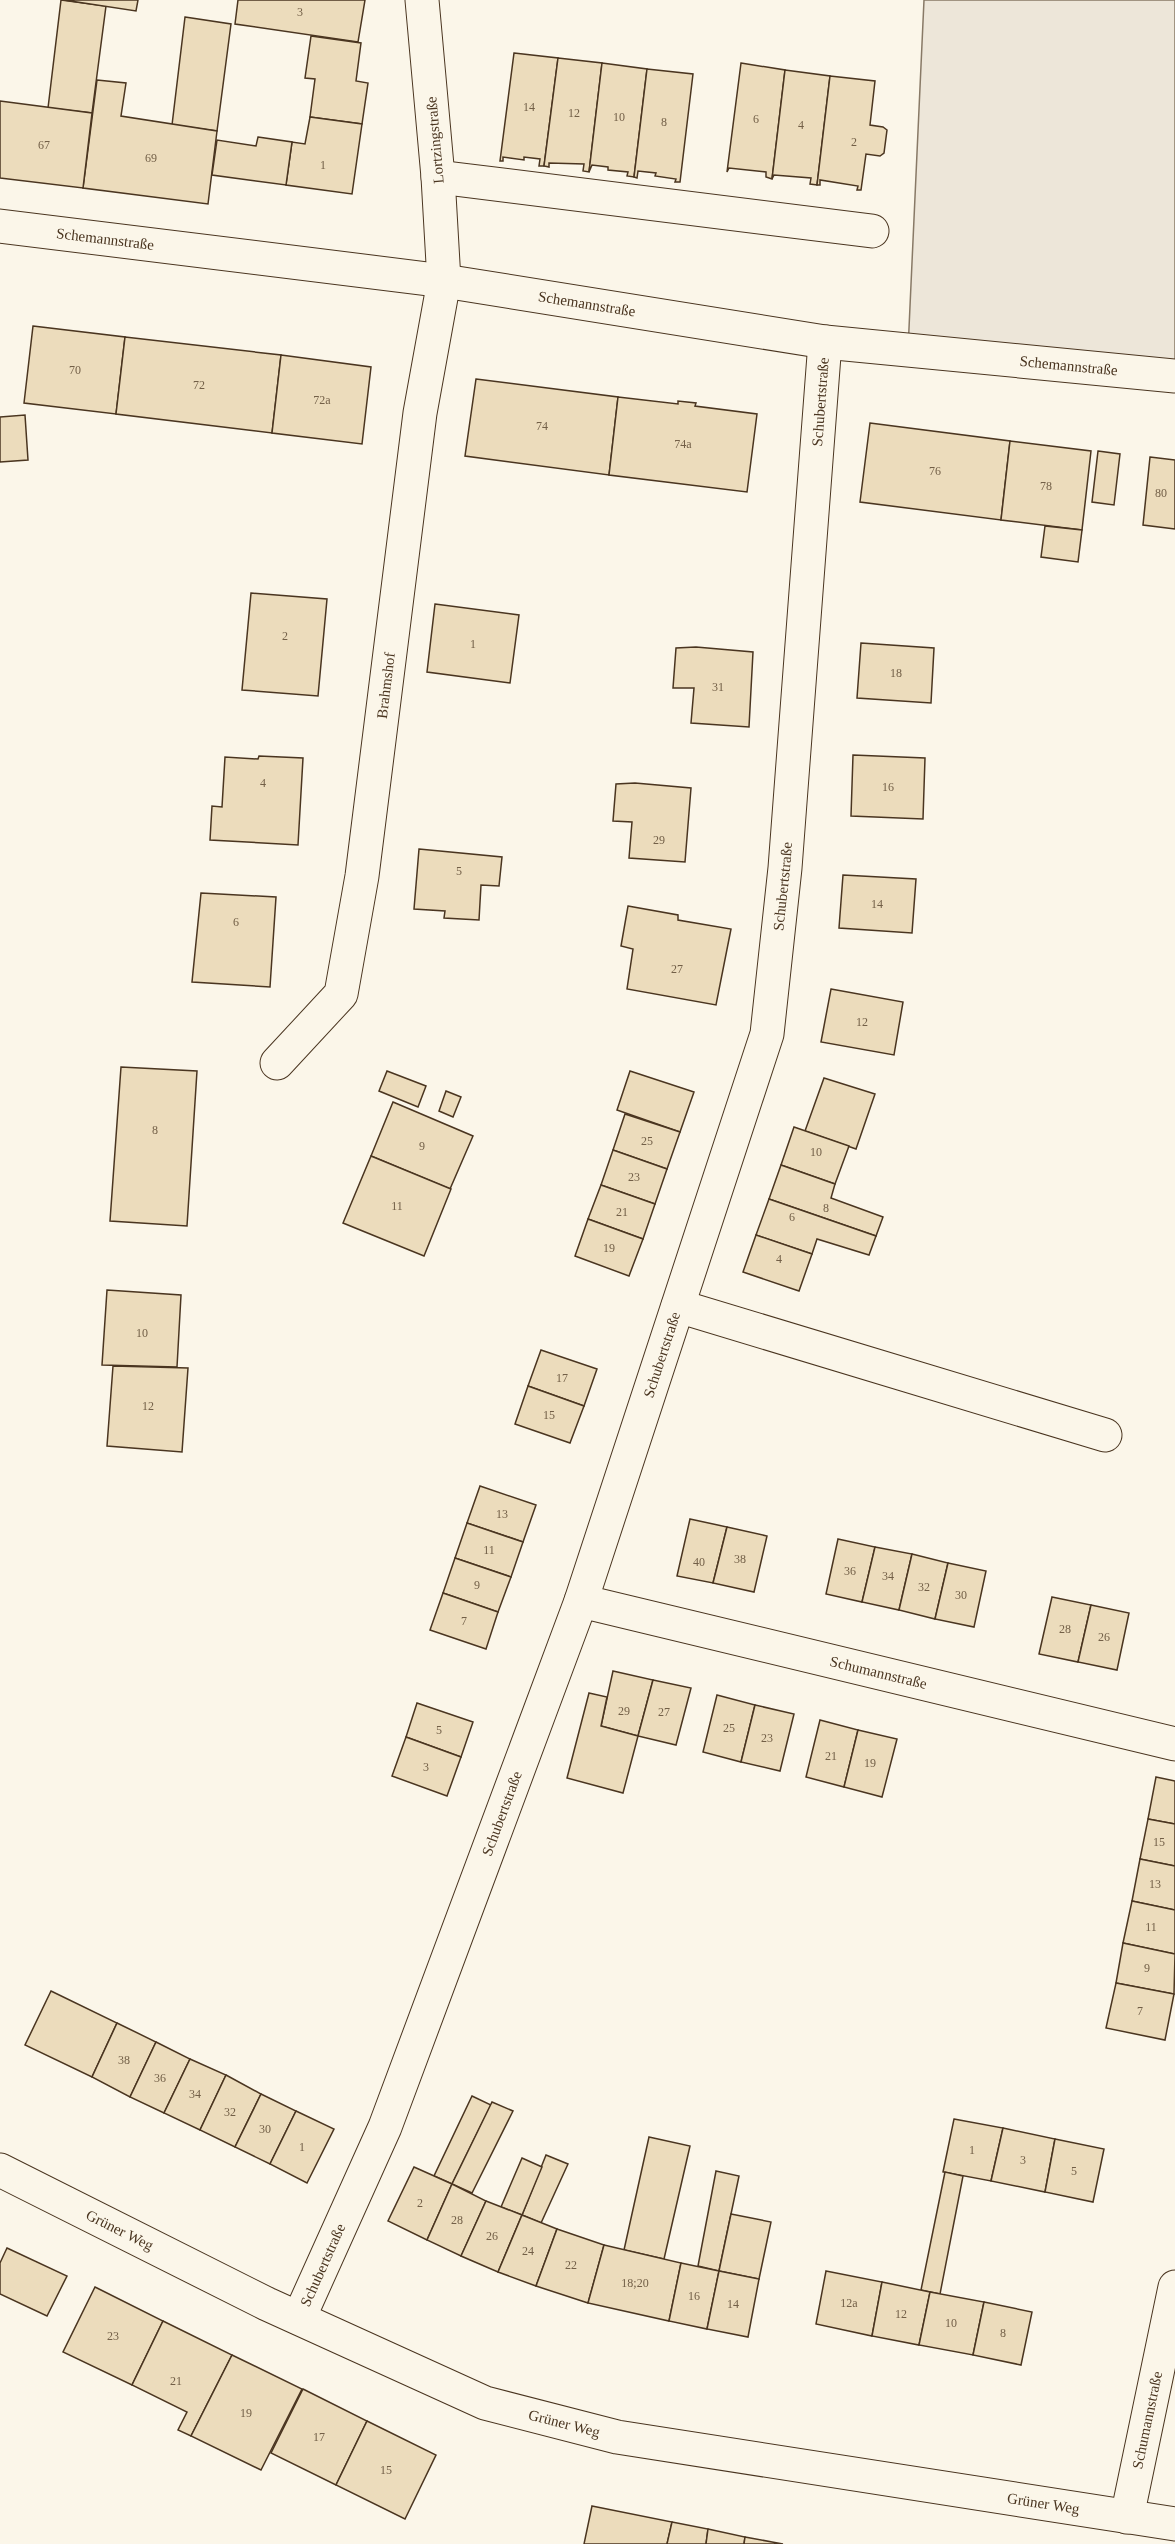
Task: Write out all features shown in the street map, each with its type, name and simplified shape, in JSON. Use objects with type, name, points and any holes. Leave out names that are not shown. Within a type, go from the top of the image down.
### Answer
[{"type":"street","name":"Lortzingstraße","points":[[422,0],[438,177],[444,281]]},
{"type":"street","points":[[438,177],[872,231]]},
{"type":"street","name":"Schemannstraße","points":[[0,226],[444,281],[825,342],[1175,376]]},
{"type":"street","name":"Brahmshof","points":[[277,1063],[341,994],[363,866],[420,413],[444,281]]},
{"type":"street","name":"Schubertstraße","points":[[299,2319],[385,2127],[581,1601],[766,1034],[785,868],[825,342]]},
{"type":"street","points":[[678,1306],[1105,1435]]},
{"type":"street","name":"Schumannstraße","points":[[581,1601],[1175,1744]]},
{"type":"street","name":"Grüner Weg","points":[[0,2170],[299,2319],[485,2403],[617,2437],[1175,2524]]},
{"type":"street","name":"Schumannstraße","points":[[1127,2517],[1175,2287]]},
{"type":"shaded area","points":[[924,0],[1175,0],[1175,376],[908,350]]},
{"type":"building","points":[[61,0],[106,6],[92,113],[48,108]]},
{"type":"building","points":[[64,0],[138,0],[136,11]]},
{"type":"building","points":[[238,0],[365,0],[358,42],[235,24]]},
{"type":"building","points":[[185,17],[231,24],[217,131],[172,125]]},
{"type":"building","points":[[311,36],[361,43],[356,81],[368,83],[362,124],[310,117],[315,79],[305,78]]},
{"type":"building","points":[[514,53],[558,58],[544,166],[539,166],[540,159],[524,157],[524,160],[503,157],[503,161],[500,161]]},
{"type":"building","points":[[558,58],[602,63],[589,172],[583,171],[584,164],[549,163],[549,167],[544,166]]},
{"type":"building","points":[[602,63],[647,69],[634,177],[627,176],[628,172],[608,170],[608,167],[592,165],[589,172]]},
{"type":"building","points":[[741,63],[785,70],[772,179],[766,177],[766,172],[729,168],[727,172]]},
{"type":"building","points":[[647,69],[693,74],[680,182],[675,182],[676,179],[655,176],[656,173],[638,171],[637,178],[634,177]]},
{"type":"building","points":[[785,70],[830,76],[817,185],[810,184],[811,178],[774,175],[772,179]]},
{"type":"building","points":[[830,76],[875,81],[870,125],[887,130],[884,153],[880,156],[866,154],[861,190],[857,190],[858,186],[820,180],[820,185],[817,185]]},
{"type":"building","points":[[97,80],[126,83],[121,116],[217,131],[208,204],[83,188]]},
{"type":"building","points":[[0,101],[92,113],[83,188],[0,178]]},
{"type":"building","points":[[310,117],[362,124],[352,194],[286,185],[292,142],[305,144]]},
{"type":"building","points":[[258,137],[292,142],[286,185],[212,175],[217,140],[256,146]]},
{"type":"building","points":[[33,326],[125,337],[116,414],[24,403]]},
{"type":"building","points":[[125,337],[281,355],[272,433],[116,414]]},
{"type":"building","points":[[281,355],[371,367],[362,444],[272,433]]},
{"type":"building","points":[[476,379],[618,397],[609,475],[465,456]]},
{"type":"building","points":[[618,397],[678,404],[678,401],[696,403],[695,406],[757,414],[747,492],[609,475]]},
{"type":"building","points":[[25,415],[28,460],[0,462],[0,417]]},
{"type":"building","points":[[870,423],[1010,441],[1001,520],[860,502]]},
{"type":"building","points":[[1010,441],[1091,451],[1082,530],[1001,520]]},
{"type":"building","points":[[1098,451],[1120,454],[1114,505],[1092,502]]},
{"type":"building","points":[[1150,457],[1175,460],[1175,529],[1143,525]]},
{"type":"building","points":[[1045,526],[1082,530],[1078,562],[1041,557]]},
{"type":"building","points":[[251,593],[327,599],[318,696],[242,690]]},
{"type":"building","points":[[435,604],[519,615],[510,683],[427,672]]},
{"type":"building","points":[[861,643],[934,648],[931,703],[857,698]]},
{"type":"building","points":[[696,647],[753,652],[749,727],[691,723],[694,688],[673,688],[676,648]]},
{"type":"building","points":[[853,755],[925,758],[923,819],[851,816]]},
{"type":"building","points":[[259,756],[303,758],[298,845],[210,840],[212,806],[222,807],[225,757],[258,759]]},
{"type":"building","points":[[635,783],[691,788],[685,862],[629,858],[632,822],[613,821],[616,784]]},
{"type":"building","points":[[419,849],[502,857],[499,886],[481,885],[479,920],[444,918],[445,911],[414,909]]},
{"type":"building","points":[[843,875],[916,879],[912,933],[839,928]]},
{"type":"building","points":[[201,893],[276,897],[270,987],[192,982]]},
{"type":"building","points":[[628,906],[678,915],[678,920],[731,929],[716,1005],[627,989],[633,949],[621,946]]},
{"type":"building","points":[[831,989],[903,1002],[894,1055],[821,1042]]},
{"type":"building","points":[[121,1067],[197,1071],[187,1226],[110,1221]]},
{"type":"building","points":[[387,1071],[426,1086],[418,1107],[379,1091]]},
{"type":"building","points":[[630,1071],[694,1092],[680,1132],[617,1110]]},
{"type":"building","points":[[824,1078],[875,1094],[856,1149],[805,1131]]},
{"type":"building","points":[[446,1091],[461,1097],[453,1117],[439,1111]]},
{"type":"building","points":[[393,1102],[473,1136],[450,1189],[371,1156]]},
{"type":"building","points":[[625,1114],[680,1132],[667,1169],[613,1150]]},
{"type":"building","points":[[794,1127],[849,1146],[835,1184],[781,1165]]},
{"type":"building","points":[[613,1150],[667,1169],[655,1204],[601,1185]]},
{"type":"building","points":[[371,1156],[451,1189],[424,1256],[343,1223]]},
{"type":"building","points":[[781,1165],[835,1184],[831,1198],[883,1217],[876,1236],[769,1199]]},
{"type":"building","points":[[601,1185],[655,1204],[643,1239],[588,1219]]},
{"type":"building","points":[[769,1199],[876,1236],[869,1255],[817,1239],[812,1254],[756,1235]]},
{"type":"building","points":[[588,1219],[643,1239],[629,1276],[575,1256]]},
{"type":"building","points":[[756,1235],[812,1254],[799,1291],[743,1272]]},
{"type":"building","points":[[107,1290],[181,1295],[177,1367],[102,1365]]},
{"type":"building","points":[[541,1350],[597,1369],[584,1406],[528,1386]]},
{"type":"building","points":[[113,1366],[188,1368],[182,1452],[107,1446]]},
{"type":"building","points":[[528,1386],[584,1406],[570,1443],[515,1424]]},
{"type":"building","points":[[480,1486],[536,1505],[523,1542],[467,1523]]},
{"type":"building","points":[[690,1519],[727,1527],[713,1583],[677,1576]]},
{"type":"building","points":[[467,1523],[523,1542],[511,1577],[455,1558]]},
{"type":"building","points":[[727,1527],[767,1536],[754,1592],[713,1583]]},
{"type":"building","points":[[838,1539],[875,1547],[862,1602],[826,1594]]},
{"type":"building","points":[[875,1547],[912,1554],[899,1610],[862,1602]]},
{"type":"building","points":[[912,1554],[948,1563],[935,1619],[899,1610]]},
{"type":"building","points":[[455,1558],[511,1577],[498,1612],[443,1593]]},
{"type":"building","points":[[948,1563],[986,1571],[974,1627],[935,1619]]},
{"type":"building","points":[[443,1593],[498,1612],[486,1649],[430,1630]]},
{"type":"building","points":[[1052,1597],[1091,1605],[1078,1662],[1039,1654]]},
{"type":"building","points":[[1091,1605],[1129,1613],[1117,1670],[1078,1662]]},
{"type":"building","points":[[613,1671],[653,1680],[638,1736],[601,1726]]},
{"type":"building","points":[[653,1680],[691,1688],[676,1745],[638,1736]]},
{"type":"building","points":[[589,1693],[607,1697],[601,1726],[638,1736],[623,1793],[567,1778]]},
{"type":"building","points":[[717,1695],[755,1705],[741,1762],[703,1752]]},
{"type":"building","points":[[417,1703],[473,1722],[461,1757],[406,1737]]},
{"type":"building","points":[[755,1705],[794,1714],[780,1771],[741,1762]]},
{"type":"building","points":[[820,1720],[858,1730],[844,1787],[806,1777]]},
{"type":"building","points":[[858,1730],[897,1739],[882,1797],[844,1787]]},
{"type":"building","points":[[406,1737],[461,1757],[447,1796],[392,1776]]},
{"type":"building","points":[[1156,1777],[1175,1781],[1175,1824],[1148,1819]]},
{"type":"building","points":[[1148,1819],[1175,1824],[1175,1866],[1140,1859]]},
{"type":"building","points":[[1140,1859],[1175,1866],[1175,1910],[1132,1901]]},
{"type":"building","points":[[1132,1901],[1175,1910],[1175,1954],[1123,1943]]},
{"type":"building","points":[[1123,1943],[1175,1954],[1174,1994],[1116,1983]]},
{"type":"building","points":[[1116,1983],[1174,1994],[1165,2040],[1106,2028]]},
{"type":"building","points":[[51,1991],[117,2023],[92,2077],[25,2045]]},
{"type":"building","points":[[117,2023],[156,2042],[130,2097],[92,2077]]},
{"type":"building","points":[[156,2042],[190,2059],[164,2113],[130,2097]]},
{"type":"building","points":[[190,2059],[226,2075],[200,2130],[164,2113]]},
{"type":"building","points":[[226,2075],[261,2094],[235,2147],[200,2130]]},
{"type":"building","points":[[261,2094],[296,2111],[270,2164],[235,2147]]},
{"type":"building","points":[[472,2096],[491,2105],[452,2184],[434,2176]]},
{"type":"building","points":[[492,2102],[513,2111],[472,2193],[452,2184]]},
{"type":"building","points":[[296,2111],[334,2129],[307,2183],[270,2164]]},
{"type":"building","points":[[954,2119],[1003,2128],[991,2181],[943,2172]]},
{"type":"building","points":[[1003,2128],[1055,2139],[1045,2192],[991,2181]]},
{"type":"building","points":[[649,2137],[690,2146],[664,2259],[624,2250]]},
{"type":"building","points":[[1055,2139],[1104,2149],[1093,2202],[1045,2192]]},
{"type":"building","points":[[546,2155],[568,2164],[541,2223],[522,2215]]},
{"type":"building","points":[[522,2158],[542,2167],[522,2215],[501,2207]]},
{"type":"building","points":[[414,2167],[452,2184],[427,2240],[388,2221]]},
{"type":"building","points":[[716,2171],[739,2176],[719,2271],[698,2266]]},
{"type":"building","points":[[945,2172],[963,2176],[940,2294],[921,2290]]},
{"type":"building","points":[[452,2184],[486,2201],[461,2256],[427,2240]]},
{"type":"building","points":[[486,2201],[522,2215],[498,2272],[461,2256]]},
{"type":"building","points":[[731,2214],[771,2222],[759,2279],[719,2271]]},
{"type":"building","points":[[522,2215],[557,2229],[536,2286],[498,2272]]},
{"type":"building","points":[[557,2229],[604,2245],[588,2303],[536,2286]]},
{"type":"building","points":[[604,2245],[681,2263],[669,2321],[588,2303]]},
{"type":"building","points":[[7,2248],[67,2276],[47,2316],[0,2294],[0,2263]]},
{"type":"building","points":[[681,2263],[719,2271],[707,2329],[669,2321]]},
{"type":"building","points":[[719,2271],[759,2279],[748,2337],[707,2329]]},
{"type":"building","points":[[826,2271],[882,2282],[872,2336],[816,2324]]},
{"type":"building","points":[[882,2282],[930,2292],[919,2345],[872,2336]]},
{"type":"building","points":[[95,2287],[163,2321],[132,2385],[63,2352]]},
{"type":"building","points":[[930,2292],[984,2302],[973,2355],[919,2345]]},
{"type":"building","points":[[984,2302],[1032,2312],[1021,2365],[973,2355]]},
{"type":"building","points":[[163,2321],[232,2355],[191,2436],[178,2430],[187,2412],[132,2385]]},
{"type":"building","points":[[232,2355],[302,2389],[261,2470],[191,2436]]},
{"type":"building","points":[[303,2389],[367,2421],[336,2485],[271,2453]]},
{"type":"building","points":[[367,2421],[436,2455],[405,2519],[336,2485]]},
{"type":"building","points":[[592,2506],[672,2522],[667,2544],[584,2544]]},
{"type":"building","points":[[672,2522],[708,2529],[706,2544],[667,2544]]},
{"type":"building","points":[[708,2529],[745,2537],[744,2544],[706,2544]]},
{"type":"building","points":[[745,2537],[783,2544],[744,2544]]}]
